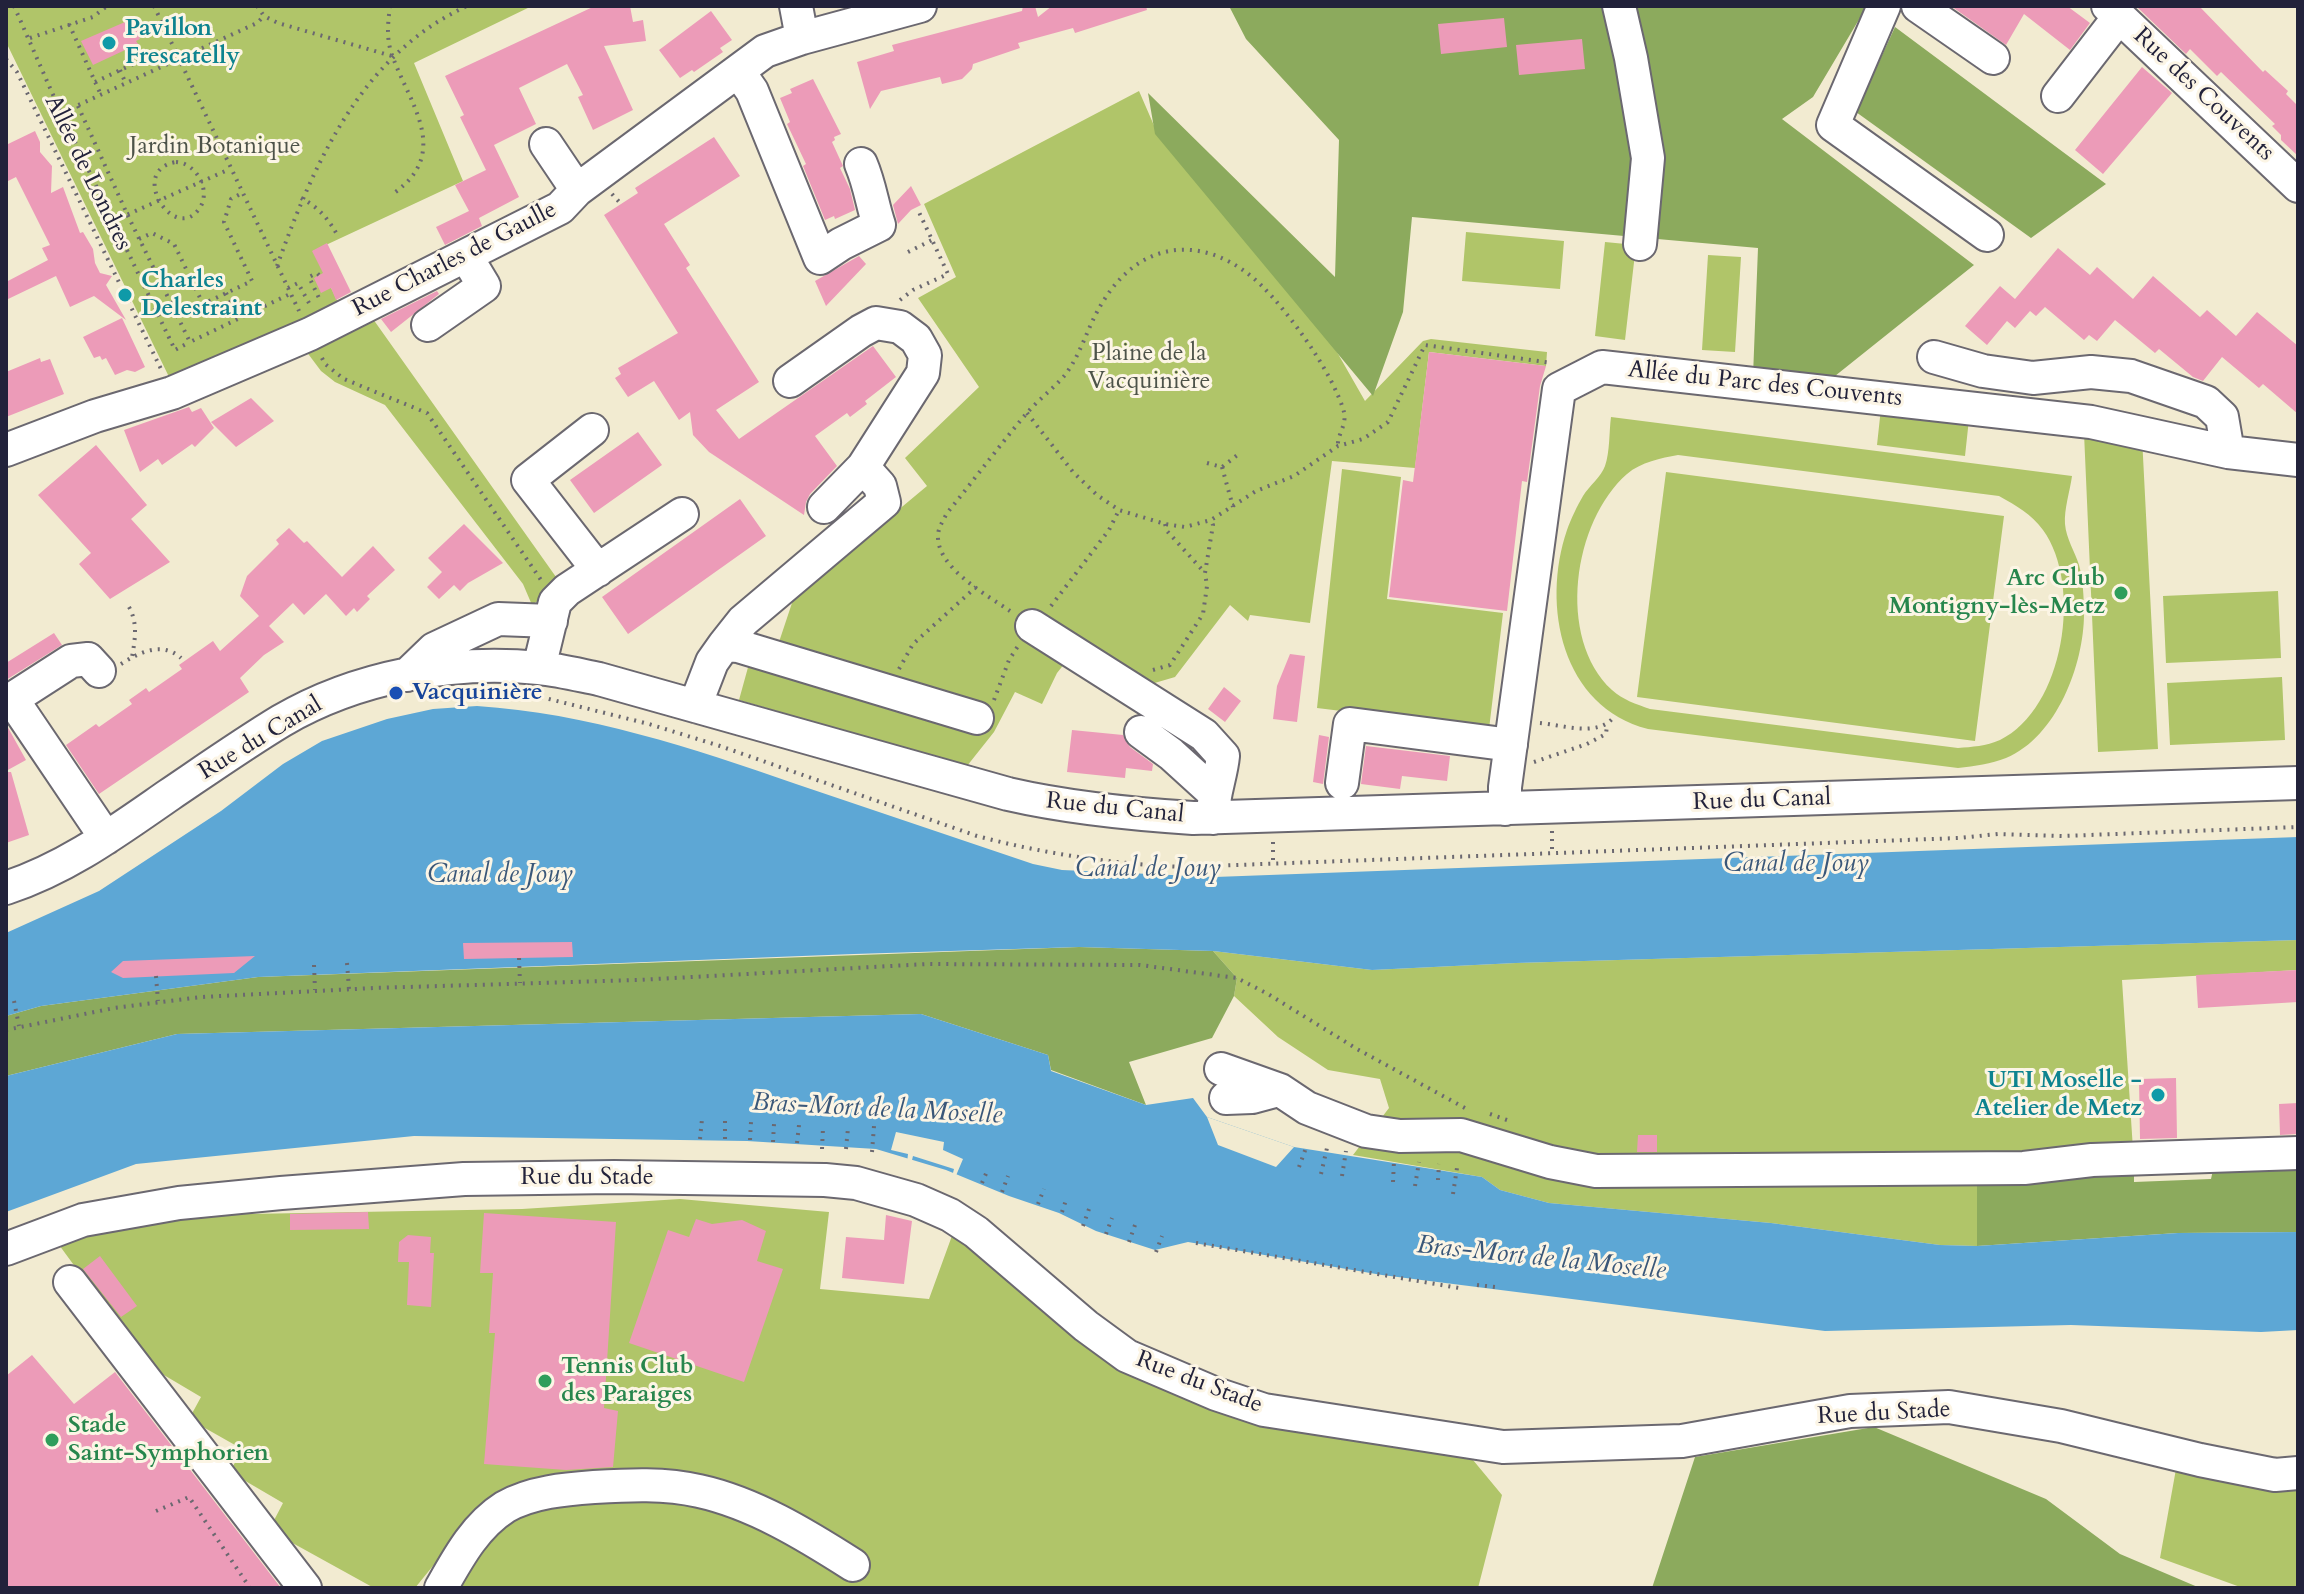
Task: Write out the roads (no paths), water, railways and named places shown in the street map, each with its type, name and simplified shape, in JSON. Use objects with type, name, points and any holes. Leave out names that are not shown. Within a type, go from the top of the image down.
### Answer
[{"type":"street","points":[[796,6],[802,38]]},
{"type":"street","name":"Rue Charles de Gaulle","points":[[6,450],[95,416],[172,393],[307,327],[466,256],[560,208],[577,190],[765,51],[920,6]]},
{"type":"street","points":[[1619,6],[1648,158],[1640,244]]},
{"type":"street","points":[[1884,6],[1833,125],[1987,235]]},
{"type":"street","points":[[1918,6],[1993,58]]},
{"type":"street","points":[[2058,96],[2114,11]]},
{"type":"street","name":"Rue des Couvents","points":[[2114,11],[2298,186]]},
{"type":"street","points":[[738,71],[752,91],[820,258],[879,225],[873,207],[872,187],[861,164]]},
{"type":"street","points":[[546,144],[577,190]]},
{"type":"street","points":[[428,325],[484,286],[466,256]]},
{"type":"street","points":[[790,381],[876,323],[900,327],[916,339],[925,355],[923,373],[863,467],[824,507]]},
{"type":"street","points":[[1934,357],[1983,371],[2033,378],[2091,372],[2131,376],[2206,402],[2222,417],[2228,452]]},
{"type":"street","name":"Allée du Parc des Couvents","points":[[1505,809],[1559,389],[1602,367],[2091,422],[2228,452],[2298,460]]},
{"type":"street","points":[[592,430],[528,480],[598,570]]},
{"type":"street","points":[[695,706],[712,662],[743,621],[884,502],[880,486],[863,467]]},
{"type":"street","points":[[539,668],[553,611],[598,570],[682,514]]},
{"type":"street","points":[[407,675],[434,649],[498,619],[553,611]]},
{"type":"street","points":[[1048,614],[1204,735],[1223,756],[1214,806]]},
{"type":"street","points":[[724,645],[738,646],[977,718]]},
{"type":"street","points":[[99,671],[88,659],[71,661],[12,699],[106,838]]},
{"type":"street","name":"Rue du Canal","points":[[6,888],[70,862],[282,720],[349,691],[407,675],[465,666],[539,668],[599,679],[1008,794],[1105,812],[1214,806],[1505,809],[2298,783]]},
{"type":"street","points":[[1342,783],[1350,724],[1511,744]]},
{"type":"street","points":[[1141,732],[1171,754],[1214,806]]},
{"type":"street","points":[[1224,1083],[1252,1097],[1280,1090],[1307,1108],[1366,1131],[1400,1136],[1461,1135],[1550,1162],[1596,1171],[2024,1168],[2092,1160],[2298,1153]]},
{"type":"street","name":"Rue du Stade","points":[[6,1249],[83,1220],[179,1203],[281,1193],[464,1179],[614,1177],[840,1181],[916,1200],[950,1215],[976,1232],[1086,1326],[1127,1356],[1216,1394],[1264,1410],[1503,1447],[1682,1441],[1850,1411],[1949,1407],[2061,1426],[2275,1475],[2298,1473]]},
{"type":"street","points":[[70,1282],[305,1588]]},
{"type":"street","points":[[441,1588],[467,1541],[505,1507],[556,1489],[618,1485],[698,1491],[753,1510],[799,1531],[853,1565]]},
{"type":"water","name":"Canal de Jouy","points":[[477,706],[559,716],[639,734],[1033,864],[1062,870],[1215,877],[2298,837],[2298,940],[1372,970],[1213,951],[1079,947],[854,954],[258,977],[41,1006],[6,1016],[6,933],[99,891],[221,811],[283,764],[322,741],[387,719],[433,709]]},
{"type":"water","name":"Bras-Mort de la Moselle","points":[[921,1014],[1048,1055],[1051,1071],[1146,1105],[1193,1098],[1207,1117],[1294,1147],[1482,1177],[1500,1190],[1549,1203],[1771,1223],[1940,1245],[1977,1246],[2178,1233],[2298,1232],[2298,1330],[2261,1332],[2071,1325],[1825,1331],[1382,1275],[1188,1242],[1155,1250],[1096,1231],[1059,1213],[946,1170],[876,1149],[747,1141],[414,1136],[136,1164],[6,1212],[6,1076],[177,1034]]},
{"type":"place","name":"Pavillon Frescatelly","points":[[109,43]]},
{"type":"place","name":"Charles Delestraint","points":[[125,295]]},
{"type":"place","name":"Arc Club Montigny-lès-Metz","points":[[2121,593]]},
{"type":"place","name":"Vacquinière","points":[[396,693]]},
{"type":"place","name":"UTI Moselle - Atelier de Metz","points":[[2158,1095]]},
{"type":"place","name":"Tennis Club des Paraiges","points":[[545,1381]]},
{"type":"place","name":"Stade Saint-Symphorien","points":[[52,1440]]},
{"type":"park label","name":"Jardin Botanique","points":[[215,147]]},
{"type":"park label","name":"Plaine de la Vacquinière","points":[[1149,368]]}]
